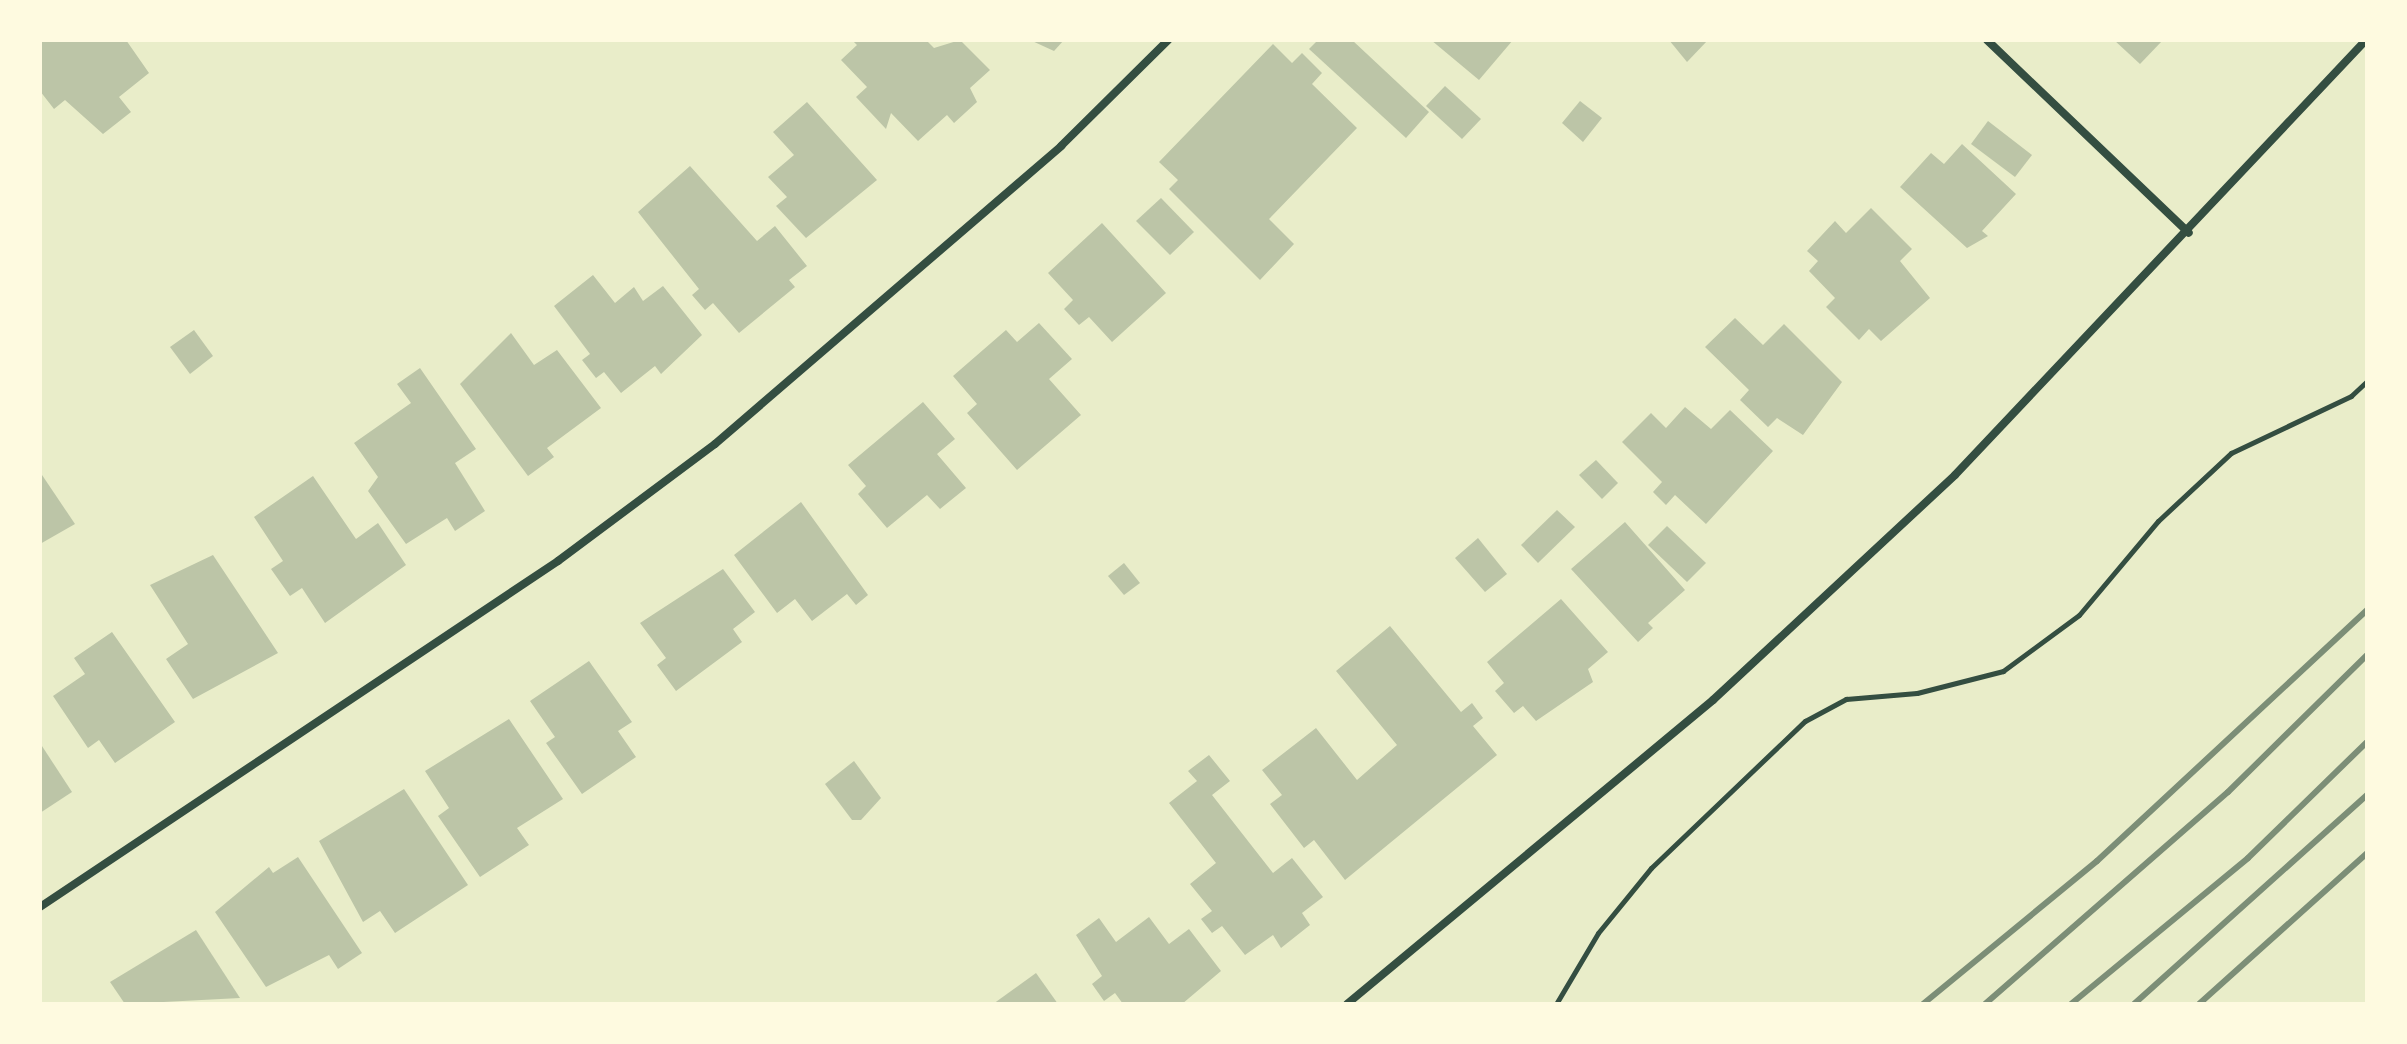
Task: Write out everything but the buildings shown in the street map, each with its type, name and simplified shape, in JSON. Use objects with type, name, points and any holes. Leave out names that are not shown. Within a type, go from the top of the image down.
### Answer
[{"type":"street","points":[[40,907],[558,561],[715,444],[1061,146],[1168,40]]},
{"type":"street","points":[[1987,40],[2189,233]]},
{"type":"street","points":[[1347,1004],[1725,689],[1955,475],[2189,233],[2366,40]]},
{"type":"path","points":[[1556,1004],[1598,933],[1651,868],[1805,721],[1846,699],[1917,693],[2003,671],[2079,615],[2158,521],[2231,453],[2351,396],[2367,381]]},
{"type":"railway","points":[[1923,1004],[2097,861],[2367,610]]},
{"type":"railway","points":[[1985,1004],[2228,792],[2367,655]]},
{"type":"railway","points":[[2071,1004],[2248,858],[2367,742]]},
{"type":"railway","points":[[2134,1004],[2367,795]]},
{"type":"railway","points":[[2199,1004],[2367,853]]}]
